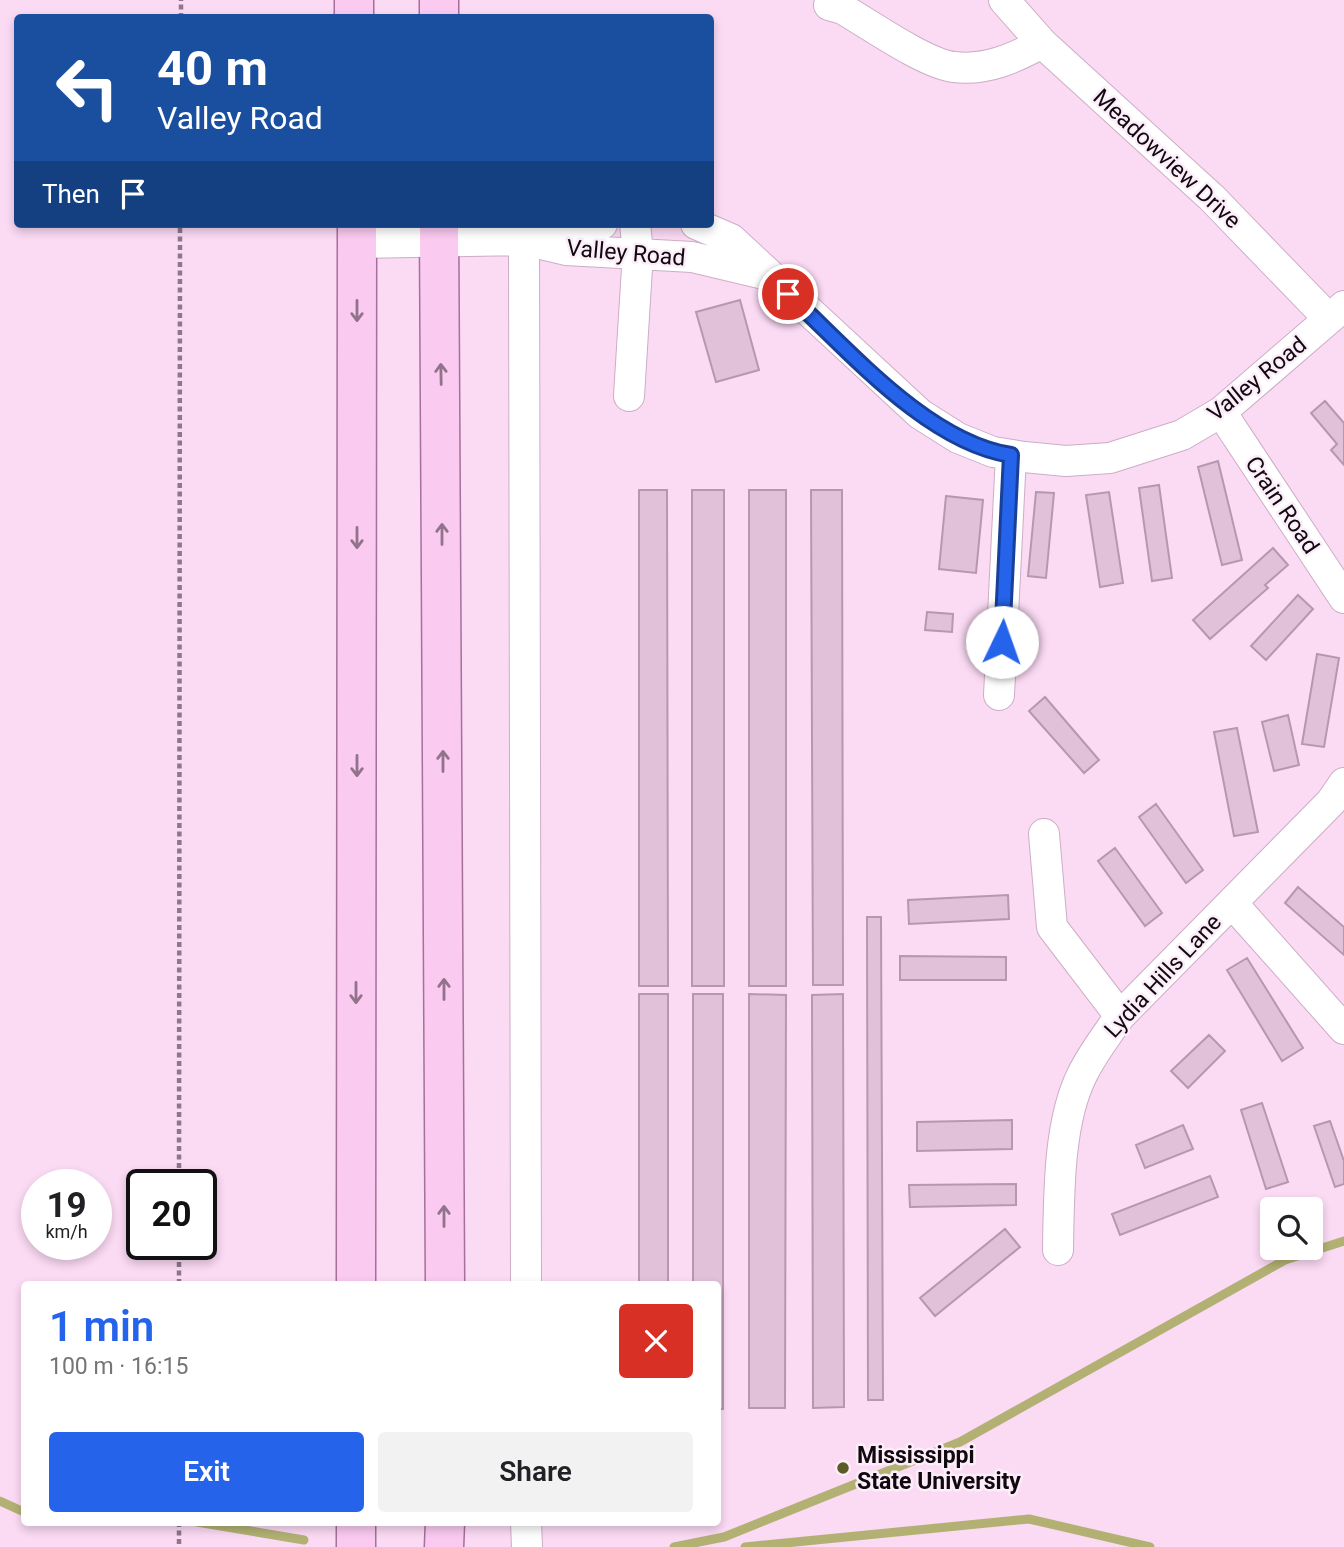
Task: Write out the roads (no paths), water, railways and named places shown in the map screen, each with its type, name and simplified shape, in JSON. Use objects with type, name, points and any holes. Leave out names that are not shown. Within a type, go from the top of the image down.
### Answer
[{"type":"main road","points":[[439,232],[445,1281]]},
{"type":"main road","points":[[356,1281],[357,233]]},
{"type":"main road","points":[[356,1526],[356,1547]]},
{"type":"main road","points":[[444,1547],[445,1526]]},
{"type":"street","name":"Meadowview Drive","points":[[1004,0],[1042,43],[1338,316]]},
{"type":"street","points":[[829,5],[843,9],[925,56],[953,67],[985,66],[1018,56],[1042,43]]},
{"type":"street","name":"Valley Road","points":[[524,240],[554,228]]},
{"type":"street","name":"Valley Road","points":[[705,228],[731,239],[920,414],[958,438],[993,452],[1011,455],[1066,461],[1110,458],[1182,435],[1221,412],[1338,316]]},
{"type":"street","name":"Valley Road","points":[[357,233],[439,232],[524,240],[566,250],[637,238],[692,257],[768,275]]},
{"type":"street","points":[[629,396],[637,238]]},
{"type":"street","points":[[524,240],[526,1281]]},
{"type":"street","name":"Crain Road","points":[[1221,412],[1344,598]]},
{"type":"street","points":[[999,695],[1011,455]]},
{"type":"street","name":"Lydia Hills Lane","points":[[1058,1250],[1061,1171],[1072,1107],[1081,1076],[1120,1016],[1331,802],[1344,783]]},
{"type":"street","points":[[1044,834],[1052,926],[1120,1016]]},
{"type":"street","points":[[1232,903],[1344,1029]]},
{"type":"street","points":[[526,1526],[527,1547]]},
{"type":"waterway","points":[[674,1547],[724,1537],[960,1442],[1285,1260],[1344,1241]]},
{"type":"waterway","points":[[0,1501],[21,1511]]},
{"type":"waterway","points":[[745,1547],[1029,1519],[1150,1547]]},
{"type":"waterway","points":[[221,1526],[304,1540]]},
{"type":"place","name":"Mississippi State University","points":[[843,1468]]}]
